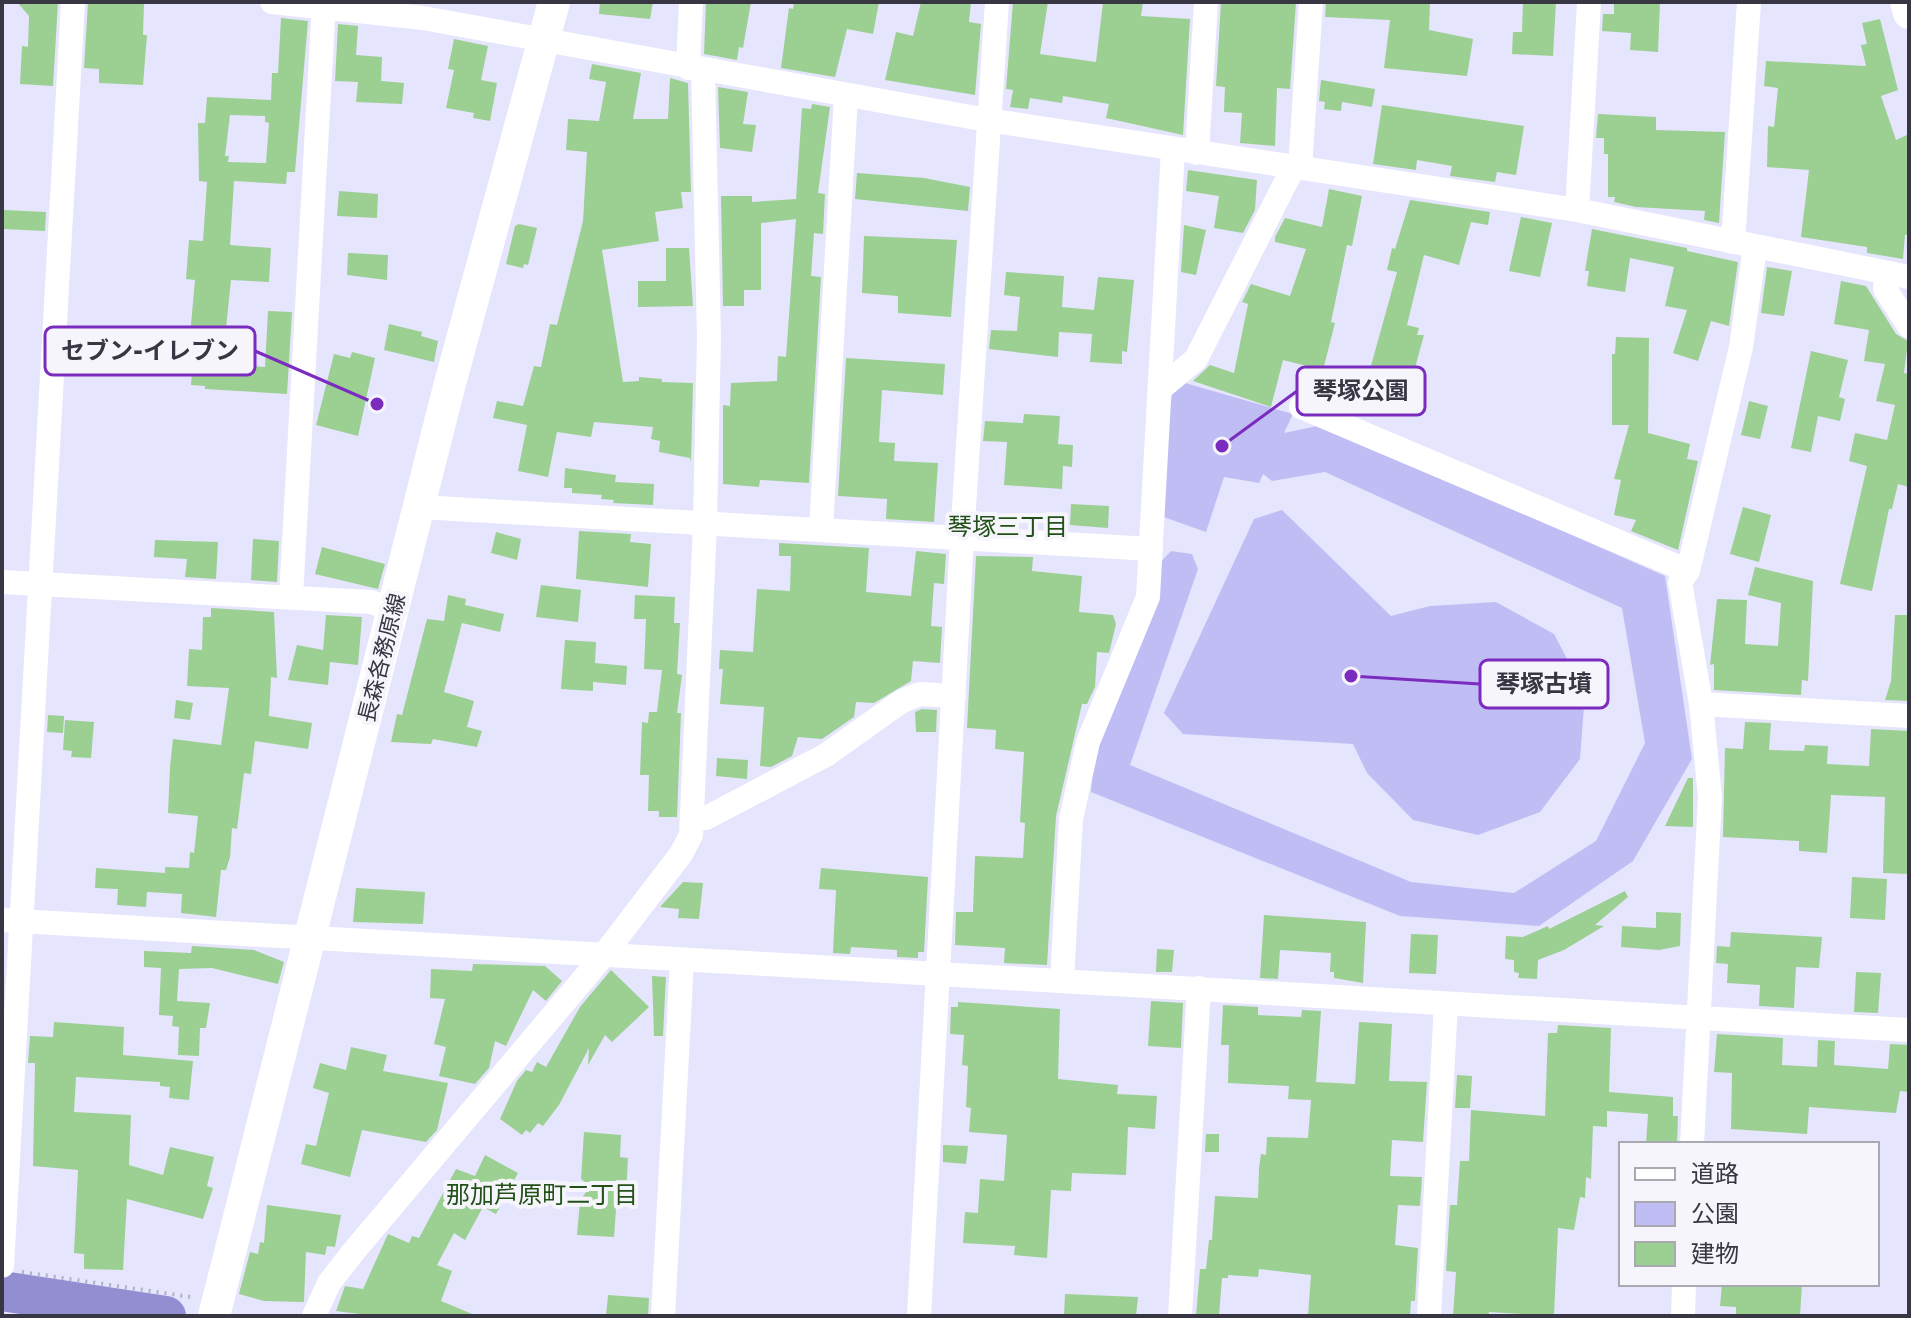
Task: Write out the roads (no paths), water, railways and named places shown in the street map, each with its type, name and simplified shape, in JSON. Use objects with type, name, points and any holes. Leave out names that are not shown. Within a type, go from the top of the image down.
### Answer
[{"type":"main road","name":"長森各務原線","points":[[215,1309],[420,507],[554,2]]},
{"type":"main road","points":[[1906,2],[1909,13]]},
{"type":"street","points":[[10,1268],[12,921],[39,584],[73,2]]},
{"type":"street","points":[[272,2],[425,10],[543,41],[695,70],[987,120],[1577,210],[1897,275],[1885,289],[1909,326]]},
{"type":"street","points":[[314,1316],[329,1283],[354,1251],[603,956],[681,854],[691,835],[705,524],[709,337],[691,2]]},
{"type":"street","points":[[919,1316],[962,538],[997,2]]},
{"type":"street","points":[[1062,979],[1071,819],[1088,742],[1148,597],[1160,389],[1185,151],[1206,2]]},
{"type":"street","points":[[1160,389],[1196,359],[1297,167],[1311,2]]},
{"type":"street","points":[[1577,210],[1589,2]]},
{"type":"street","points":[[1692,1142],[1710,797],[1701,704],[1680,582],[1688,571],[1741,347],[1749,2]]},
{"type":"street","points":[[291,596],[324,3]]},
{"type":"street","points":[[821,530],[846,96]]},
{"type":"street","points":[[1301,407],[1688,571]]},
{"type":"street","points":[[420,507],[1151,549]]},
{"type":"street","points":[[2,582],[291,596],[371,602],[394,610]]},
{"type":"street","points":[[692,819],[706,818],[826,755],[902,701],[920,694],[954,696]]},
{"type":"street","points":[[1701,704],[1909,716]]},
{"type":"street","points":[[12,921],[1909,1030]]},
{"type":"street","points":[[663,1316],[682,961]]},
{"type":"street","points":[[1180,1316],[1199,988]]},
{"type":"street","points":[[1429,1316],[1446,1004]]},
{"type":"street","points":[[1683,1316],[1684,1286]]},
{"type":"waterway","points":[[2,1291],[166,1316]]},
{"type":"place","name":"セブン-イレブン","points":[[377,404]]},
{"type":"place","name":"琴塚公園","points":[[1222,446]]},
{"type":"place","name":"琴塚古墳","points":[[1351,676]]},
{"type":"district","name":"琴塚三丁目","points":[[1008,527]]},
{"type":"district","name":"那加芦原町二丁目","points":[[542,1195]]}]
